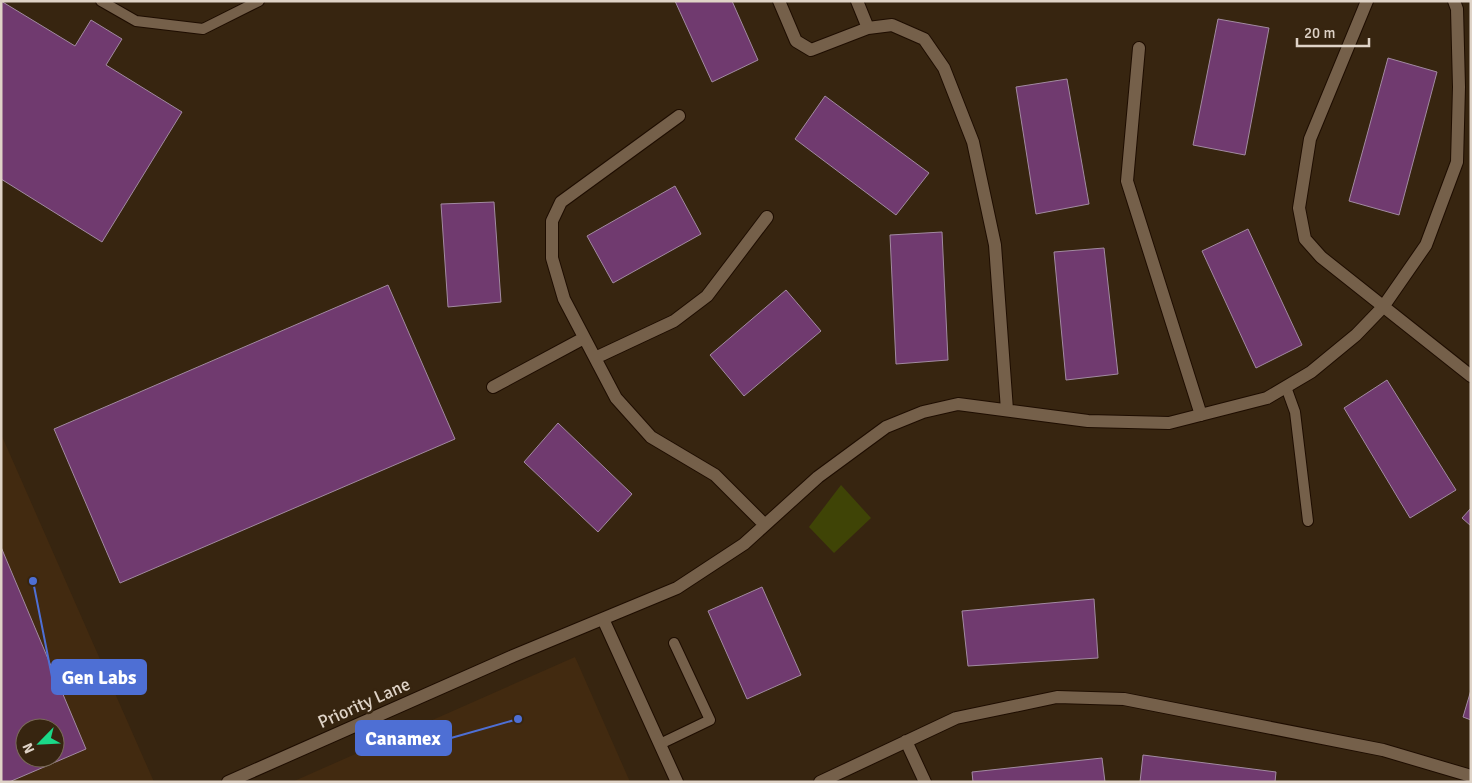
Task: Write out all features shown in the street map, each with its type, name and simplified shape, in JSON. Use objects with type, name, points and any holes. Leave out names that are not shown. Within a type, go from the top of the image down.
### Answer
[{"type":"street","points":[[779,1],[796,41],[811,50],[868,28],[892,24],[924,39],[944,68],[973,142],[995,245],[1006,410]]},
{"type":"street","points":[[857,1],[868,28]]},
{"type":"street","points":[[1367,1],[1310,139],[1300,208],[1305,239],[1320,257],[1471,376]]},
{"type":"street","name":"Priority Lane","points":[[228,782],[513,656],[677,588],[744,544],[818,477],[886,427],[923,412],[958,404],[1088,421],[1169,423],[1267,398],[1311,372],[1356,335],[1383,307],[1426,245],[1457,162],[1459,87],[1457,9],[1454,1]]},
{"type":"street","points":[[1139,48],[1127,180],[1201,415]]},
{"type":"street","points":[[680,116],[561,202],[552,221],[552,258],[564,299],[616,398],[651,437],[716,475],[765,525]]},
{"type":"street","points":[[595,358],[674,321],[707,296],[767,217]]},
{"type":"street","points":[[493,387],[584,338]]},
{"type":"street","points":[[604,619],[677,782]]},
{"type":"street","points":[[820,782],[956,718],[1058,697],[1124,699],[1383,750],[1471,776]]},
{"type":"street","points":[[906,741],[925,782]]},
{"type":"lane","points":[[101,1],[136,21],[203,29],[259,1]]},
{"type":"lane","points":[[1286,386],[1295,412],[1308,522]]},
{"type":"lane","points":[[660,744],[710,720],[674,642]]},
{"type":"shaded area","points":[[1,434],[154,782],[1,782]]},
{"type":"shaded area","points":[[575,657],[630,782],[292,782]]},
{"type":"green space","points":[[841,485],[871,518],[834,553],[809,527]]},
{"type":"building","points":[[1,1],[75,46],[91,20],[122,39],[106,65],[182,112],[102,242],[1,179]]},
{"type":"building","points":[[675,1],[732,1],[758,60],[712,82]]},
{"type":"building","points":[[1218,19],[1269,28],[1245,155],[1193,145]]},
{"type":"building","points":[[1388,58],[1437,72],[1399,215],[1349,201]]},
{"type":"building","points":[[1067,79],[1089,204],[1036,214],[1016,87]]},
{"type":"building","points":[[825,96],[929,173],[896,215],[795,139]]},
{"type":"building","points":[[675,186],[701,234],[613,283],[587,236]]},
{"type":"building","points":[[494,202],[501,302],[448,307],[441,204]]},
{"type":"building","points":[[1248,229],[1302,345],[1256,368],[1202,251]]},
{"type":"building","points":[[942,232],[948,360],[896,364],[890,235]]},
{"type":"building","points":[[1104,248],[1118,374],[1066,380],[1054,252]]},
{"type":"building","points":[[388,285],[455,439],[120,583],[54,429]]},
{"type":"building","points":[[786,290],[821,331],[744,396],[710,355]]},
{"type":"building","points":[[1387,380],[1456,490],[1410,518],[1344,408]]},
{"type":"building","points":[[558,423],[632,494],[598,532],[524,462]]},
{"type":"building","points":[[1471,508],[1471,526],[1462,518]]},
{"type":"building","points":[[1,547],[86,749],[65,758],[65,718],[15,718],[15,768],[42,768],[9,782],[1,782]]},
{"type":"building","points":[[762,587],[801,675],[747,699],[708,611]]},
{"type":"building","points":[[1094,599],[1098,658],[968,666],[962,611]]},
{"type":"building","points":[[1471,690],[1471,720],[1463,717]]},
{"type":"building","points":[[1143,755],[1276,772],[1275,782],[1140,782]]},
{"type":"building","points":[[1102,758],[1105,782],[973,782],[972,772]]},
{"type":"place","name":"Gen Labs","points":[[33,581]]},
{"type":"place","name":"Canamex","points":[[518,719]]}]
